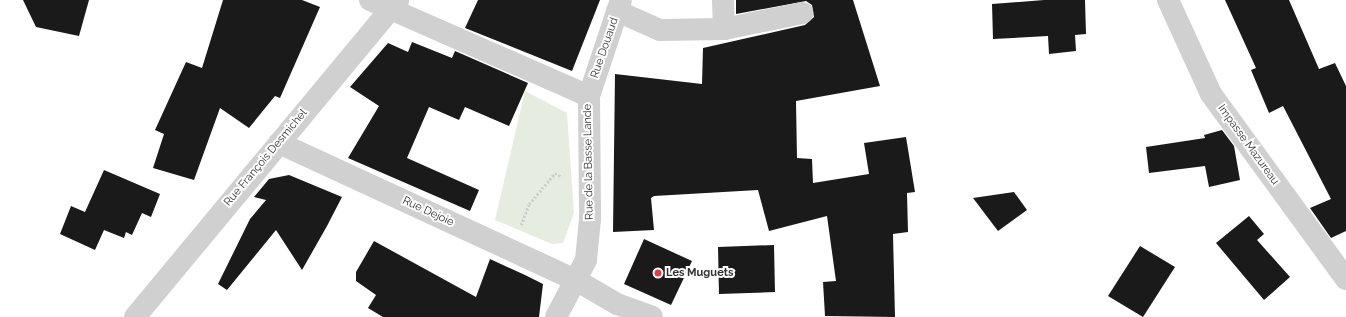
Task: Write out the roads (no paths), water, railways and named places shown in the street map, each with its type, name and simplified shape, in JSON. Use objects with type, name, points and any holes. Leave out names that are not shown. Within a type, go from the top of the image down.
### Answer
[{"type":"street","name":"Rue de la Basse Lande","points":[[370,0],[394,5],[588,96],[590,189],[586,260],[556,317]]},
{"type":"street","points":[[723,0],[724,29]]},
{"type":"street","name":"Impasse Mazureau","points":[[1168,0],[1211,94],[1346,279]]},
{"type":"street","name":"Rue François Desmichel","points":[[135,317],[394,5]]},
{"type":"street","points":[[619,5],[660,30],[724,29],[802,13]]},
{"type":"street","name":"Rue Douaud","points":[[588,96],[619,5]]},
{"type":"street","name":"Rue Dejoie","points":[[279,143],[576,280],[616,304],[652,317]]},
{"type":"place","name":"Les Muguets","points":[[658,273]]}]
